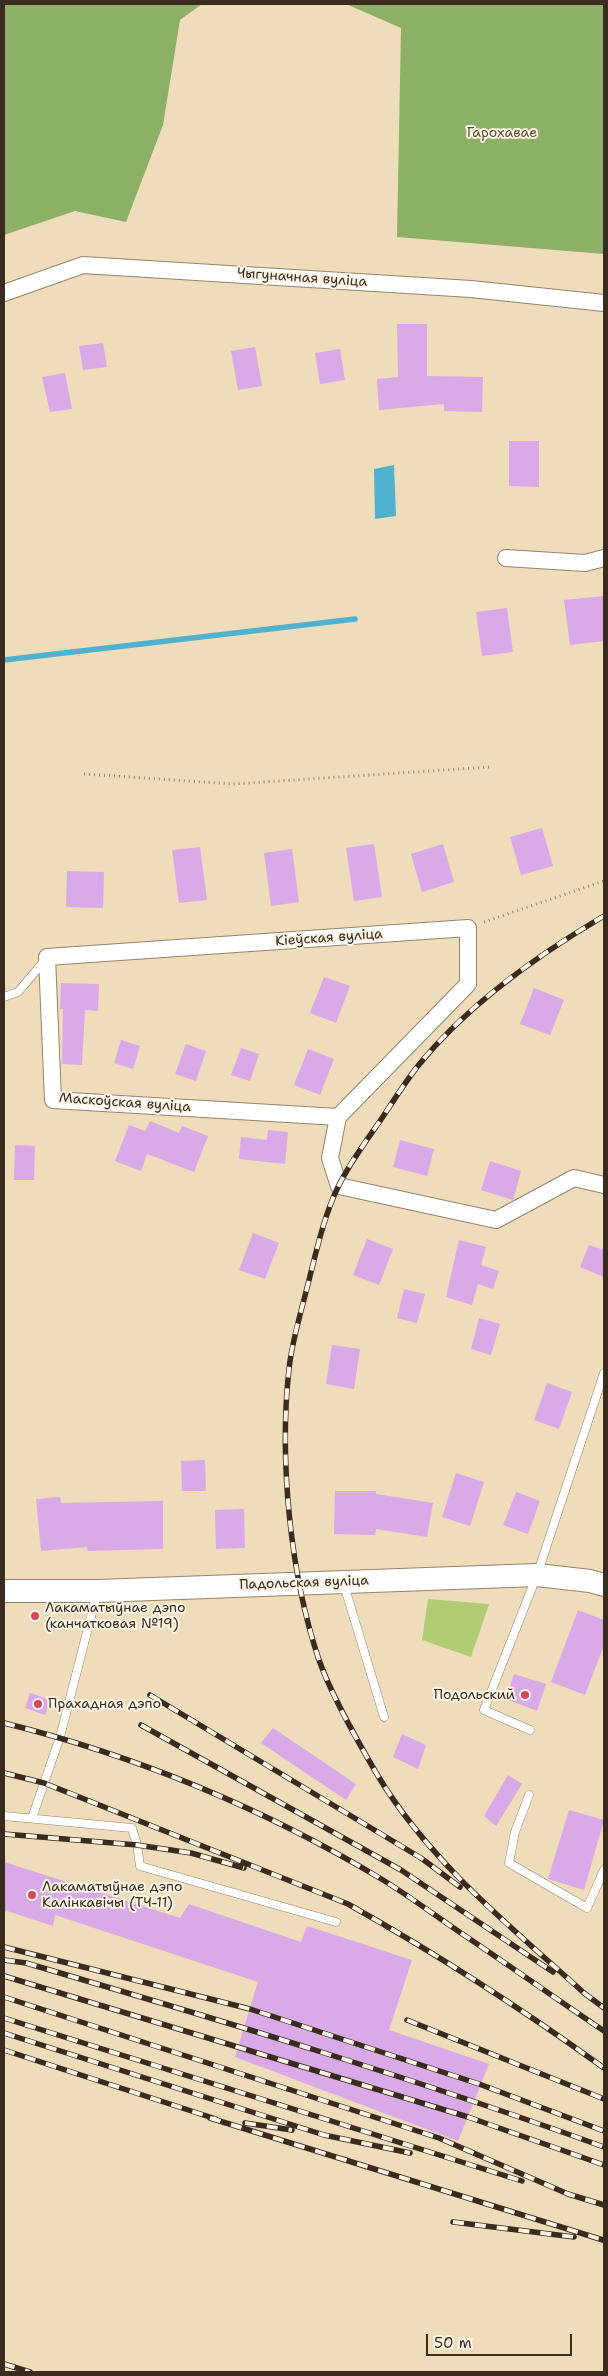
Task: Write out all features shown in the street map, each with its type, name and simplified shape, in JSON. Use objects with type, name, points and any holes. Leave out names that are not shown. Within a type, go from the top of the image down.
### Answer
[{"type":"street","name":"Чыгуначная вуліца","points":[[4,292],[84,265],[471,289],[604,302]]},
{"type":"street","points":[[506,558],[585,563],[604,558]]},
{"type":"street","points":[[468,928],[468,984],[338,1117],[330,1158],[339,1186],[496,1220],[574,1178],[604,1185]]},
{"type":"street","name":"Кіеўская вуліца","points":[[47,957],[468,928]]},
{"type":"street","name":"Маскоўская вуліца","points":[[47,957],[53,1100],[338,1117]]},
{"type":"street","name":"Падольская вуліца","points":[[4,1591],[98,1591],[537,1575],[590,1581],[604,1585]]},
{"type":"lane","points":[[4,997],[18,992],[47,957]]},
{"type":"lane","points":[[530,1730],[484,1710],[537,1575],[604,1373]]},
{"type":"lane","points":[[343,1581],[384,1717]]},
{"type":"lane","points":[[32,1818],[60,1737],[98,1591]]},
{"type":"lane","points":[[529,1794],[515,1832],[509,1863],[587,1908],[604,1870]]},
{"type":"lane","points":[[4,1816],[132,1828],[140,1866],[336,1922]]},
{"type":"path","points":[[84,774],[233,784],[490,767]]},
{"type":"path","points":[[468,928],[604,881]]},
{"type":"green space","points":[[4,4],[202,4],[180,20],[163,125],[126,222],[75,211],[4,235]]},
{"type":"green space","name":"Гарохавае","points":[[346,4],[604,4],[604,254],[397,237],[401,28]]},
{"type":"green space","points":[[428,1599],[489,1604],[471,1657],[422,1640]]},
{"type":"water","points":[[394,465],[396,516],[375,519],[374,469]]},
{"type":"building","points":[[397,324],[427,324],[427,376],[483,377],[482,412],[444,411],[444,404],[379,410],[377,379],[398,377]]},
{"type":"building","points":[[103,343],[107,367],[83,370],[79,346]]},
{"type":"building","points":[[255,347],[262,386],[238,390],[231,351]]},
{"type":"building","points":[[340,349],[345,380],[320,384],[315,353]]},
{"type":"building","points":[[65,373],[72,409],[50,412],[42,377]]},
{"type":"building","points":[[509,441],[539,441],[539,487],[509,486]]},
{"type":"building","points":[[604,596],[604,641],[570,645],[564,600]]},
{"type":"building","points":[[507,608],[513,652],[482,656],[476,612]]},
{"type":"building","points":[[542,828],[553,866],[521,875],[510,837]]},
{"type":"building","points":[[374,844],[382,897],[354,901],[346,848]]},
{"type":"building","points":[[443,844],[454,882],[422,892],[411,854]]},
{"type":"building","points":[[200,847],[207,900],[179,903],[172,850]]},
{"type":"building","points":[[292,849],[299,902],[271,906],[264,853]]},
{"type":"building","points":[[67,871],[104,872],[103,908],[66,907]]},
{"type":"building","points":[[324,977],[350,986],[336,1023],[310,1013]]},
{"type":"building","points":[[61,983],[99,984],[98,1011],[85,1010],[82,1065],[62,1064],[63,1009],[60,1009]]},
{"type":"building","points":[[534,988],[564,1000],[550,1035],[520,1024]]},
{"type":"building","points":[[121,1040],[140,1046],[133,1069],[114,1063]]},
{"type":"building","points":[[186,1044],[206,1051],[196,1081],[175,1074]]},
{"type":"building","points":[[241,1048],[259,1054],[250,1081],[231,1075]]},
{"type":"building","points":[[308,1049],[334,1059],[320,1095],[294,1085]]},
{"type":"building","points":[[150,1121],[179,1133],[182,1126],[208,1136],[194,1172],[147,1154],[141,1171],[115,1161],[129,1125],[145,1131]]},
{"type":"building","points":[[268,1130],[288,1132],[285,1164],[239,1159],[241,1137],[267,1140]]},
{"type":"building","points":[[400,1140],[434,1149],[427,1176],[393,1167]]},
{"type":"building","points":[[15,1145],[35,1146],[34,1180],[14,1180]]},
{"type":"building","points":[[490,1161],[521,1171],[513,1200],[481,1190]]},
{"type":"building","points":[[253,1233],[279,1243],[265,1279],[239,1270]]},
{"type":"building","points":[[367,1239],[393,1249],[379,1285],[353,1275]]},
{"type":"building","points":[[459,1240],[486,1247],[481,1265],[499,1271],[493,1289],[478,1284],[472,1305],[446,1297]]},
{"type":"building","points":[[589,1245],[604,1250],[604,1277],[580,1267]]},
{"type":"building","points":[[404,1289],[425,1294],[417,1323],[397,1318]]},
{"type":"building","points":[[479,1318],[500,1324],[491,1355],[471,1349]]},
{"type":"building","points":[[332,1345],[360,1349],[354,1389],[326,1384]]},
{"type":"building","points":[[547,1383],[572,1392],[559,1429],[534,1420]]},
{"type":"building","points":[[205,1460],[206,1491],[182,1491],[181,1461]]},
{"type":"building","points":[[456,1473],[484,1482],[470,1526],[442,1517]]},
{"type":"building","points":[[335,1491],[376,1491],[376,1494],[433,1503],[427,1537],[376,1529],[375,1535],[334,1534]]},
{"type":"building","points":[[516,1492],[540,1501],[528,1534],[503,1525]]},
{"type":"building","points":[[60,1497],[61,1503],[163,1501],[163,1549],[88,1551],[87,1547],[41,1551],[36,1499]]},
{"type":"building","points":[[244,1509],[245,1548],[216,1549],[215,1510]]},
{"type":"building","points":[[578,1610],[604,1620],[604,1645],[585,1695],[551,1682]]},
{"type":"building","name":"Подольский","points":[[514,1674],[546,1684],[537,1711],[506,1699]]},
{"type":"building","name":"Прахадная дэпо","points":[[30,1693],[51,1700],[45,1715],[25,1708]]},
{"type":"building","points":[[273,1728],[356,1784],[346,1800],[261,1743]]},
{"type":"building","points":[[402,1734],[426,1745],[418,1769],[393,1757]]},
{"type":"building","points":[[508,1775],[522,1784],[496,1826],[484,1816]]},
{"type":"building","points":[[569,1810],[604,1820],[584,1890],[548,1879]]},
{"type":"building","points":[[4,1862],[180,1918],[189,1904],[301,1942],[307,1926],[412,1960],[389,2030],[489,2064],[458,2141],[235,2057],[258,1982],[55,1915],[53,1926],[4,1910]]},
{"type":"waterway","points":[[4,660],[355,619]]},
{"type":"railway","points":[[604,916],[528,965],[458,1023],[417,1067],[347,1170],[333,1198],[325,1221],[295,1336],[290,1358],[285,1440],[289,1516],[294,1554],[309,1626],[324,1674],[362,1749],[399,1807],[447,1865],[500,1918],[584,1993],[604,2008]]},
{"type":"railway","points":[[150,1695],[421,1858],[460,1887]]},
{"type":"railway","points":[[4,1723],[54,1736],[151,1768],[199,1787],[293,1830],[393,1886],[604,2031]]},
{"type":"railway","points":[[141,1725],[401,1870],[553,1972]]},
{"type":"railway","points":[[4,1773],[44,1783],[348,1904],[414,1942],[479,1983],[604,2068]]},
{"type":"railway","points":[[4,1834],[137,1845],[191,1853],[244,1868]]},
{"type":"railway","points":[[4,1947],[250,2009],[479,2084],[604,2131]]},
{"type":"railway","points":[[4,1960],[26,1963],[316,2050],[461,2097],[604,2147]]},
{"type":"railway","points":[[4,1976],[468,2117],[604,2165]]},
{"type":"railway","points":[[4,1997],[439,2138],[568,2194],[604,2205]]},
{"type":"railway","points":[[4,2018],[522,2181]]},
{"type":"railway","points":[[407,2020],[604,2099]]},
{"type":"railway","points":[[4,2033],[324,2135],[410,2153]]},
{"type":"railway","points":[[4,2050],[216,2119]]},
{"type":"railway","points":[[210,2118],[603,2240]]},
{"type":"railway","points":[[245,2123],[292,2130]]},
{"type":"railway","points":[[453,2222],[574,2237]]},
{"type":"railway","points":[[4,2364],[30,2372]]},
{"type":"place","name":"Лакаматыўнае дэпо (канчатковая №19)","points":[[35,1616]]},
{"type":"place","name":"Подольский","points":[[525,1695]]},
{"type":"place","name":"Прахадная дэпо","points":[[38,1704]]},
{"type":"place","name":"Лакаматыўнае дэпо Калінкавічы (ТЧ-11)","points":[[32,1895]]}]
